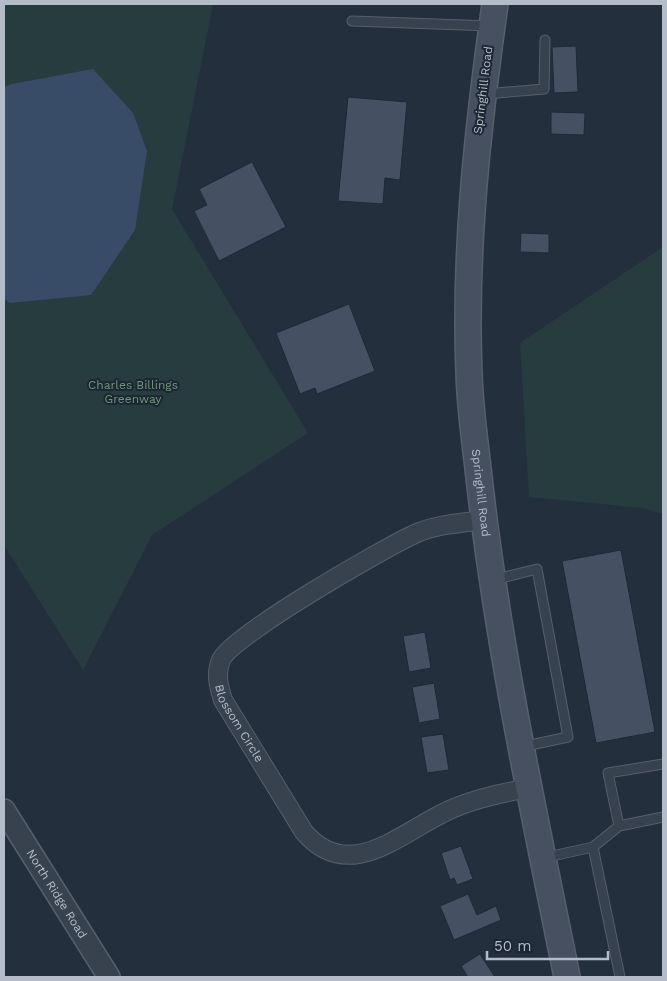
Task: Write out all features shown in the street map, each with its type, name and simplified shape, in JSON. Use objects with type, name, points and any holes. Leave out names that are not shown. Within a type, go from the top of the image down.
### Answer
[{"type":"main road","name":"Springhill Road","points":[[493,15],[474,166],[468,337],[470,393],[492,580],[528,788],[567,977]]},
{"type":"street","name":"Blossom Circle","points":[[484,520],[440,526],[419,532],[390,546],[254,629],[232,645],[222,659],[218,673],[218,685],[223,700],[304,832],[314,844],[327,852],[344,857],[367,853],[453,808],[485,797],[528,788]]},
{"type":"street","name":"North Ridge Road","points":[[4,810],[109,977]]},
{"type":"lane","points":[[352,21],[493,15]]},
{"type":"lane","points":[[482,94],[544,89],[545,40]]},
{"type":"lane","points":[[492,580],[537,569],[568,737],[521,747]]},
{"type":"lane","points":[[619,826],[608,773],[663,764]]},
{"type":"lane","points":[[543,858],[593,847],[619,826],[663,817]]},
{"type":"lane","points":[[593,847],[620,977]]},
{"type":"green space","name":"Charles Billings Greenway","points":[[4,4],[213,4],[172,209],[308,433],[152,535],[83,670],[4,545]]},
{"type":"green space","points":[[663,247],[663,514],[643,508],[529,497],[520,343]]},
{"type":"water","points":[[93,69],[133,113],[147,151],[135,230],[91,295],[10,303],[4,299],[4,87]]},
{"type":"building","points":[[576,46],[578,92],[554,93],[552,47]]},
{"type":"building","points":[[348,97],[407,102],[400,180],[385,178],[383,204],[338,201]]},
{"type":"building","points":[[551,112],[585,113],[584,135],[551,134]]},
{"type":"building","points":[[252,162],[286,227],[219,261],[194,211],[207,205],[199,189]]},
{"type":"building","points":[[521,233],[549,234],[549,253],[520,252]]},
{"type":"building","points":[[349,304],[375,371],[317,394],[315,388],[300,394],[276,333]]},
{"type":"building","points":[[621,550],[655,732],[596,743],[562,561]]},
{"type":"building","points":[[425,632],[431,668],[409,672],[403,636]]},
{"type":"building","points":[[434,683],[440,719],[419,723],[412,687]]},
{"type":"building","points":[[443,734],[449,770],[427,773],[421,737]]},
{"type":"building","points":[[461,846],[473,879],[457,885],[454,878],[450,880],[441,853]]},
{"type":"building","points":[[468,894],[477,915],[496,906],[501,920],[454,940],[440,906]]},
{"type":"building","points":[[480,954],[495,977],[468,977],[461,966]]}]
